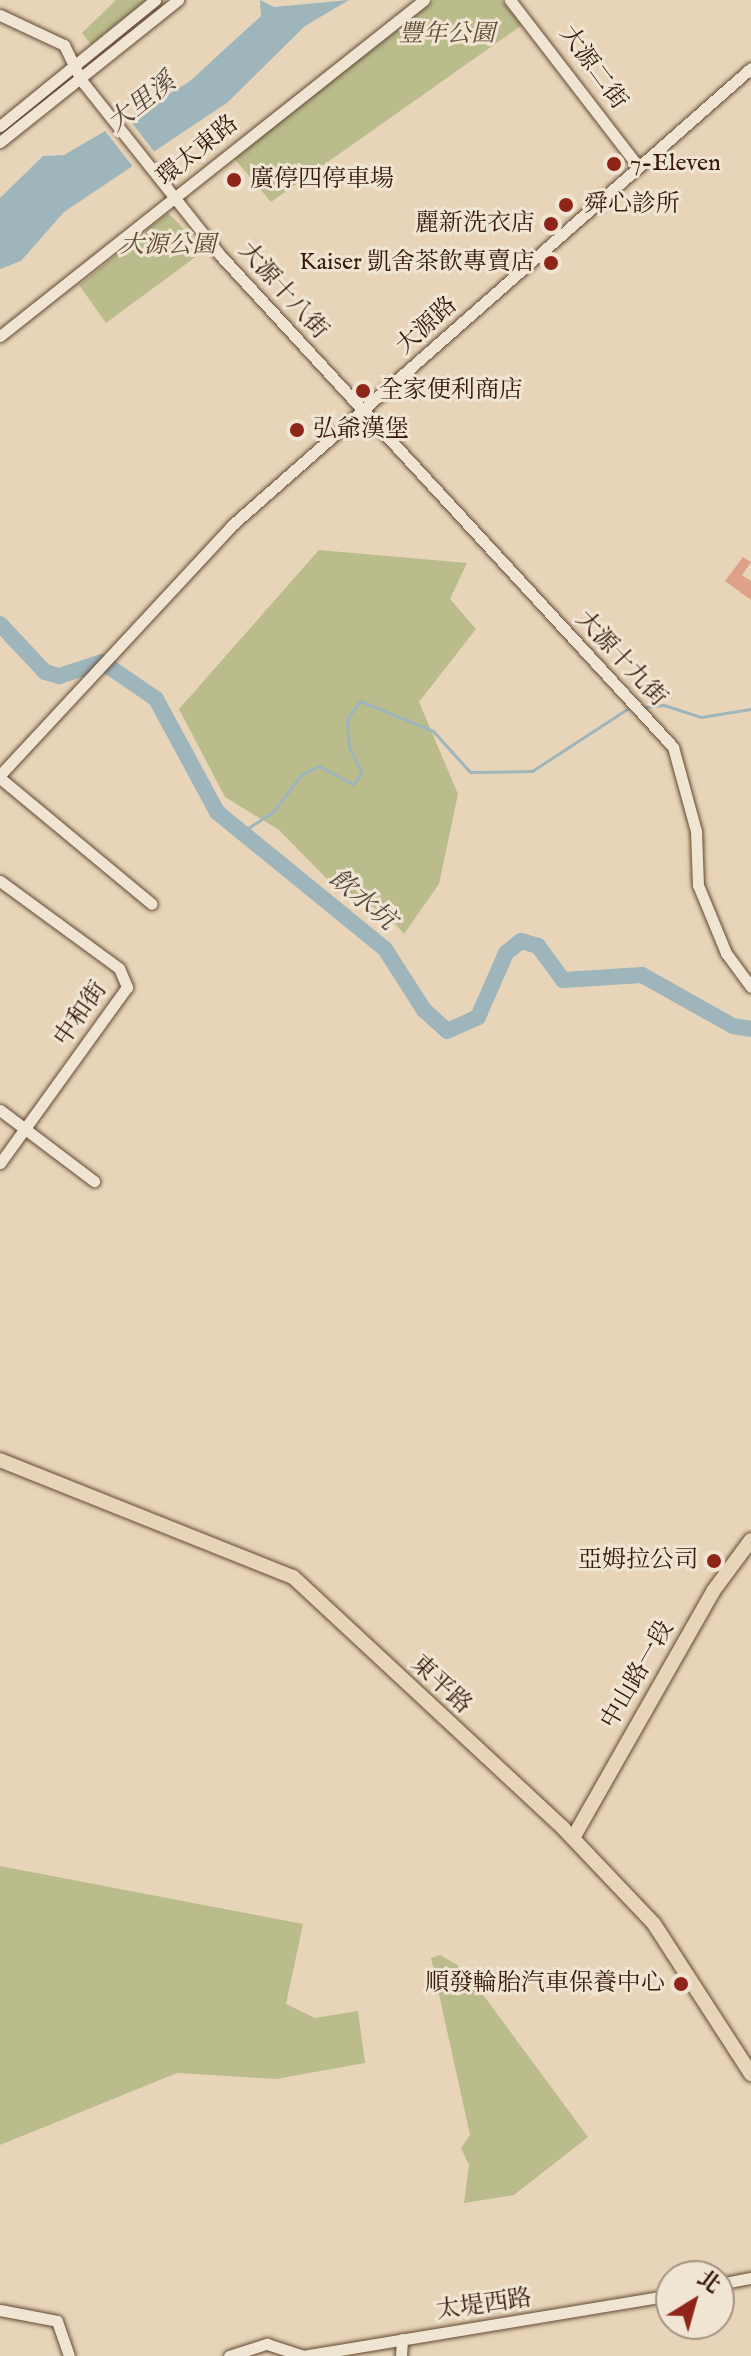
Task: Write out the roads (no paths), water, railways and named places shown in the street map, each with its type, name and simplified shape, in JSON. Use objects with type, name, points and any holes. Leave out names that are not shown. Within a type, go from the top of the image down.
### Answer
[{"type":"main road","name":"東平路","points":[[0,1460],[275,1564],[573,1838],[659,1931],[751,2074]]},
{"type":"main road","name":"中山路一段","points":[[573,1838],[707,1602],[751,1540]]},
{"type":"street","points":[[0,126],[155,0]]},
{"type":"street","points":[[0,142],[178,0]]},
{"type":"street","name":"環太東路","points":[[0,336],[424,0]]},
{"type":"street","name":"大源二街","points":[[510,0],[637,165]]},
{"type":"street","points":[[0,15],[64,45],[78,64],[81,80]]},
{"type":"street","name":"大源路","points":[[0,777],[89,675],[231,526],[637,165],[751,68]]},
{"type":"street","name":"大源十八街","points":[[81,80],[175,197],[362,412]]},
{"type":"street","name":"大源十九街","points":[[362,412],[673,747],[696,831],[698,885],[726,953],[751,987]]},
{"type":"street","points":[[0,777],[152,904]]},
{"type":"street","name":"中和街","points":[[0,881],[127,978],[123,994],[0,1163]]},
{"type":"street","points":[[0,1110],[94,1181]]},
{"type":"street","name":"太堤西路","points":[[304,2356],[655,2298]]},
{"type":"street","points":[[0,2310],[57,2321],[69,2356]]},
{"type":"street","points":[[401,2355],[402,2339]]},
{"type":"street","points":[[229,2356],[267,2344],[304,2356]]},
{"type":"water","points":[[260,0],[274,7],[349,0],[305,26],[228,102],[64,212],[21,261],[0,269],[0,198],[43,156],[64,155],[189,82],[261,16]]},
{"type":"waterway","name":"飲水坑","points":[[0,624],[45,672],[59,676],[102,662],[156,699],[217,812],[385,949],[424,1010],[447,1031],[478,1017],[506,953],[521,941],[538,946],[563,980],[642,975],[733,1026],[751,1029]]},
{"type":"waterway","points":[[242,832],[273,812],[301,775],[319,766],[353,784],[362,773],[349,748],[347,719],[360,701],[433,731],[470,772],[532,771],[627,709]]},
{"type":"waterway","points":[[644,707],[664,705],[701,717],[751,709]]},
{"type":"place","name":"7-Eleven","points":[[614,164]]},
{"type":"place","name":"廣停四停車場","points":[[234,180]]},
{"type":"place","name":"舜心診所","points":[[566,205]]},
{"type":"place","name":"麗新洗衣店","points":[[551,224]]},
{"type":"place","name":"Kaiser 凱舍茶飲專賣店","points":[[551,263]]},
{"type":"place","name":"全家便利商店","points":[[363,391]]},
{"type":"place","name":"弘爺漢堡","points":[[297,430]]},
{"type":"place","name":"亞姆拉公司","points":[[714,1561]]},
{"type":"place","name":"順發輪胎汽車保養中心","points":[[681,1984]]},
{"type":"park label","name":"豐年公園","points":[[447,35]]},
{"type":"park label","name":"大源公園","points":[[168,246]]},
{"type":"water label","name":"大里溪","points":[[142,103]]}]
